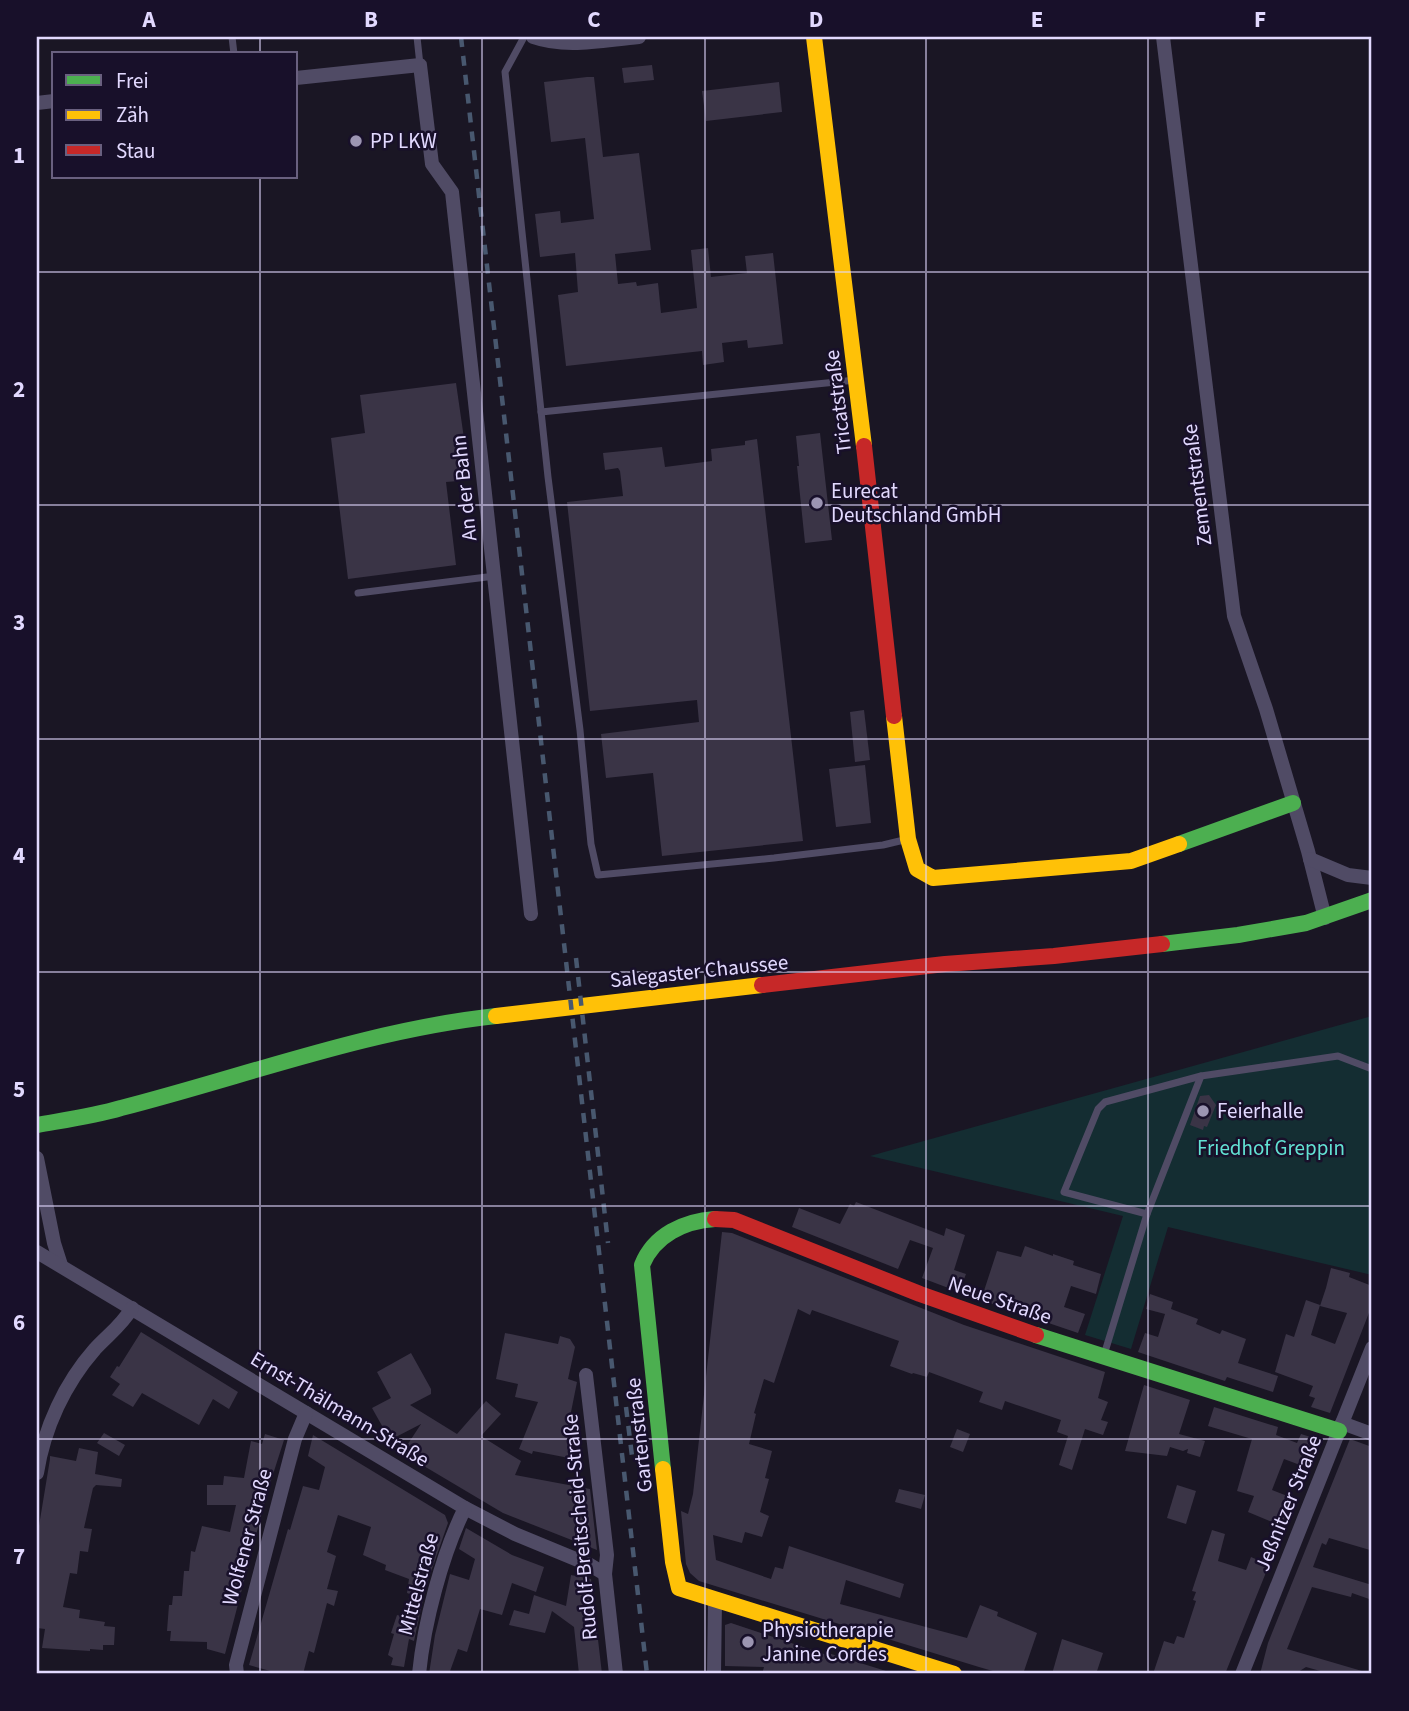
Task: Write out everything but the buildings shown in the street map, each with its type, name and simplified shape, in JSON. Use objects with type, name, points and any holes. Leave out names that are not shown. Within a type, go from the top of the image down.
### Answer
[{"type":"street","points":[[533,37],[548,42],[566,43],[639,37]]},
{"type":"street","name":"Tricatstraße","points":[[814,37],[908,839],[917,869],[933,878],[1131,861],[1293,803]]},
{"type":"street","name":"Zementstraße","points":[[1163,37],[1234,616],[1266,709],[1325,918]]},
{"type":"street","points":[[298,78],[420,65]]},
{"type":"street","name":"An der Bahn","points":[[420,65],[432,164],[453,191],[531,914]]},
{"type":"street","points":[[1310,859],[1348,875],[1372,878]]},
{"type":"street","name":"Salegaster Chaussee","points":[[37,1125],[119,1108],[339,1046],[440,1022],[945,964],[1054,956],[1238,935],[1325,918],[1372,900]]},
{"type":"street","points":[[37,1158],[41,1207],[61,1265]]},
{"type":"street","name":"Neue Straße","points":[[654,1242],[693,1222],[722,1218],[734,1220],[920,1294],[1103,1357],[1372,1434]]},
{"type":"street","name":"Gartenstraße","points":[[654,1242],[644,1253],[642,1265],[673,1562],[679,1588],[715,1601]]},
{"type":"street","name":"Ernst-Thälmann-Straße","points":[[37,1251],[465,1508],[515,1534],[590,1565],[605,1574]]},
{"type":"street","points":[[37,1473],[44,1441],[65,1393],[95,1349],[124,1322],[132,1308]]},
{"type":"street","name":"Jeßnitzer Straße","points":[[1242,1674],[1372,1348]]},
{"type":"street","name":"Rudolf-Breitscheid-Straße","points":[[586,1375],[607,1555],[605,1574],[616,1674]]},
{"type":"street","name":"Wolfener Straße","points":[[237,1674],[236,1665],[270,1532],[295,1440],[306,1413]]},
{"type":"street","name":"Mittelstraße","points":[[419,1674],[426,1624],[455,1530],[465,1508]]},
{"type":"street","points":[[714,1674],[715,1601],[954,1674]]},
{"type":"lane","points":[[417,37],[420,65]]},
{"type":"lane","points":[[524,37],[505,72],[591,844],[598,875],[774,858],[883,845],[908,839]]},
{"type":"lane","points":[[541,412],[856,380]]},
{"type":"lane","points":[[358,593],[495,576]]},
{"type":"lane","points":[[1147,1214],[1064,1192],[1098,1109],[1105,1102],[1200,1076],[1338,1056],[1372,1069]]},
{"type":"lane","points":[[1103,1357],[1147,1214],[1200,1076]]},
{"type":"green space","name":"Friedhof Greppin","points":[[1372,1016],[1372,1275],[1168,1227],[1131,1349],[1085,1335],[1123,1216],[870,1156]]},
{"type":"railway","points":[[461,37],[647,1674]]},
{"type":"railway","points":[[576,958],[608,1243]]},
{"type":"railway","points":[[626,1407],[632,1456]]},
{"type":"traffic: fast","points":[[1179,844],[1293,803]]},
{"type":"traffic: fast","points":[[1162,944],[1306,923],[1372,900]]},
{"type":"traffic: fast","points":[[37,1125],[111,1111],[354,1043],[496,1016]]},
{"type":"traffic: fast","points":[[663,1469],[642,1265],[654,1245],[671,1232],[692,1223],[715,1219]]},
{"type":"traffic: fast","points":[[1036,1335],[1339,1431]]},
{"type":"traffic: slow","points":[[814,37],[864,446]]},
{"type":"traffic: slow","points":[[894,716],[908,839],[917,869],[933,878],[1131,861],[1179,844]]},
{"type":"traffic: slow","points":[[496,1016],[762,985]]},
{"type":"traffic: slow","points":[[663,1469],[673,1562],[679,1588],[954,1674]]},
{"type":"traffic: jam","points":[[864,446],[894,716]]},
{"type":"traffic: jam","points":[[762,985],[945,964],[1162,944]]},
{"type":"traffic: jam","points":[[715,1219],[734,1220],[920,1294],[1036,1335]]},
{"type":"place","name":"PP LKW","points":[[356,141]]},
{"type":"place","name":"Eurecat Deutschland GmbH","points":[[817,503]]},
{"type":"place","name":"Feierhalle","points":[[1203,1111]]},
{"type":"place","name":"Physiotherapie Janine Cordes","points":[[748,1642]]}]
